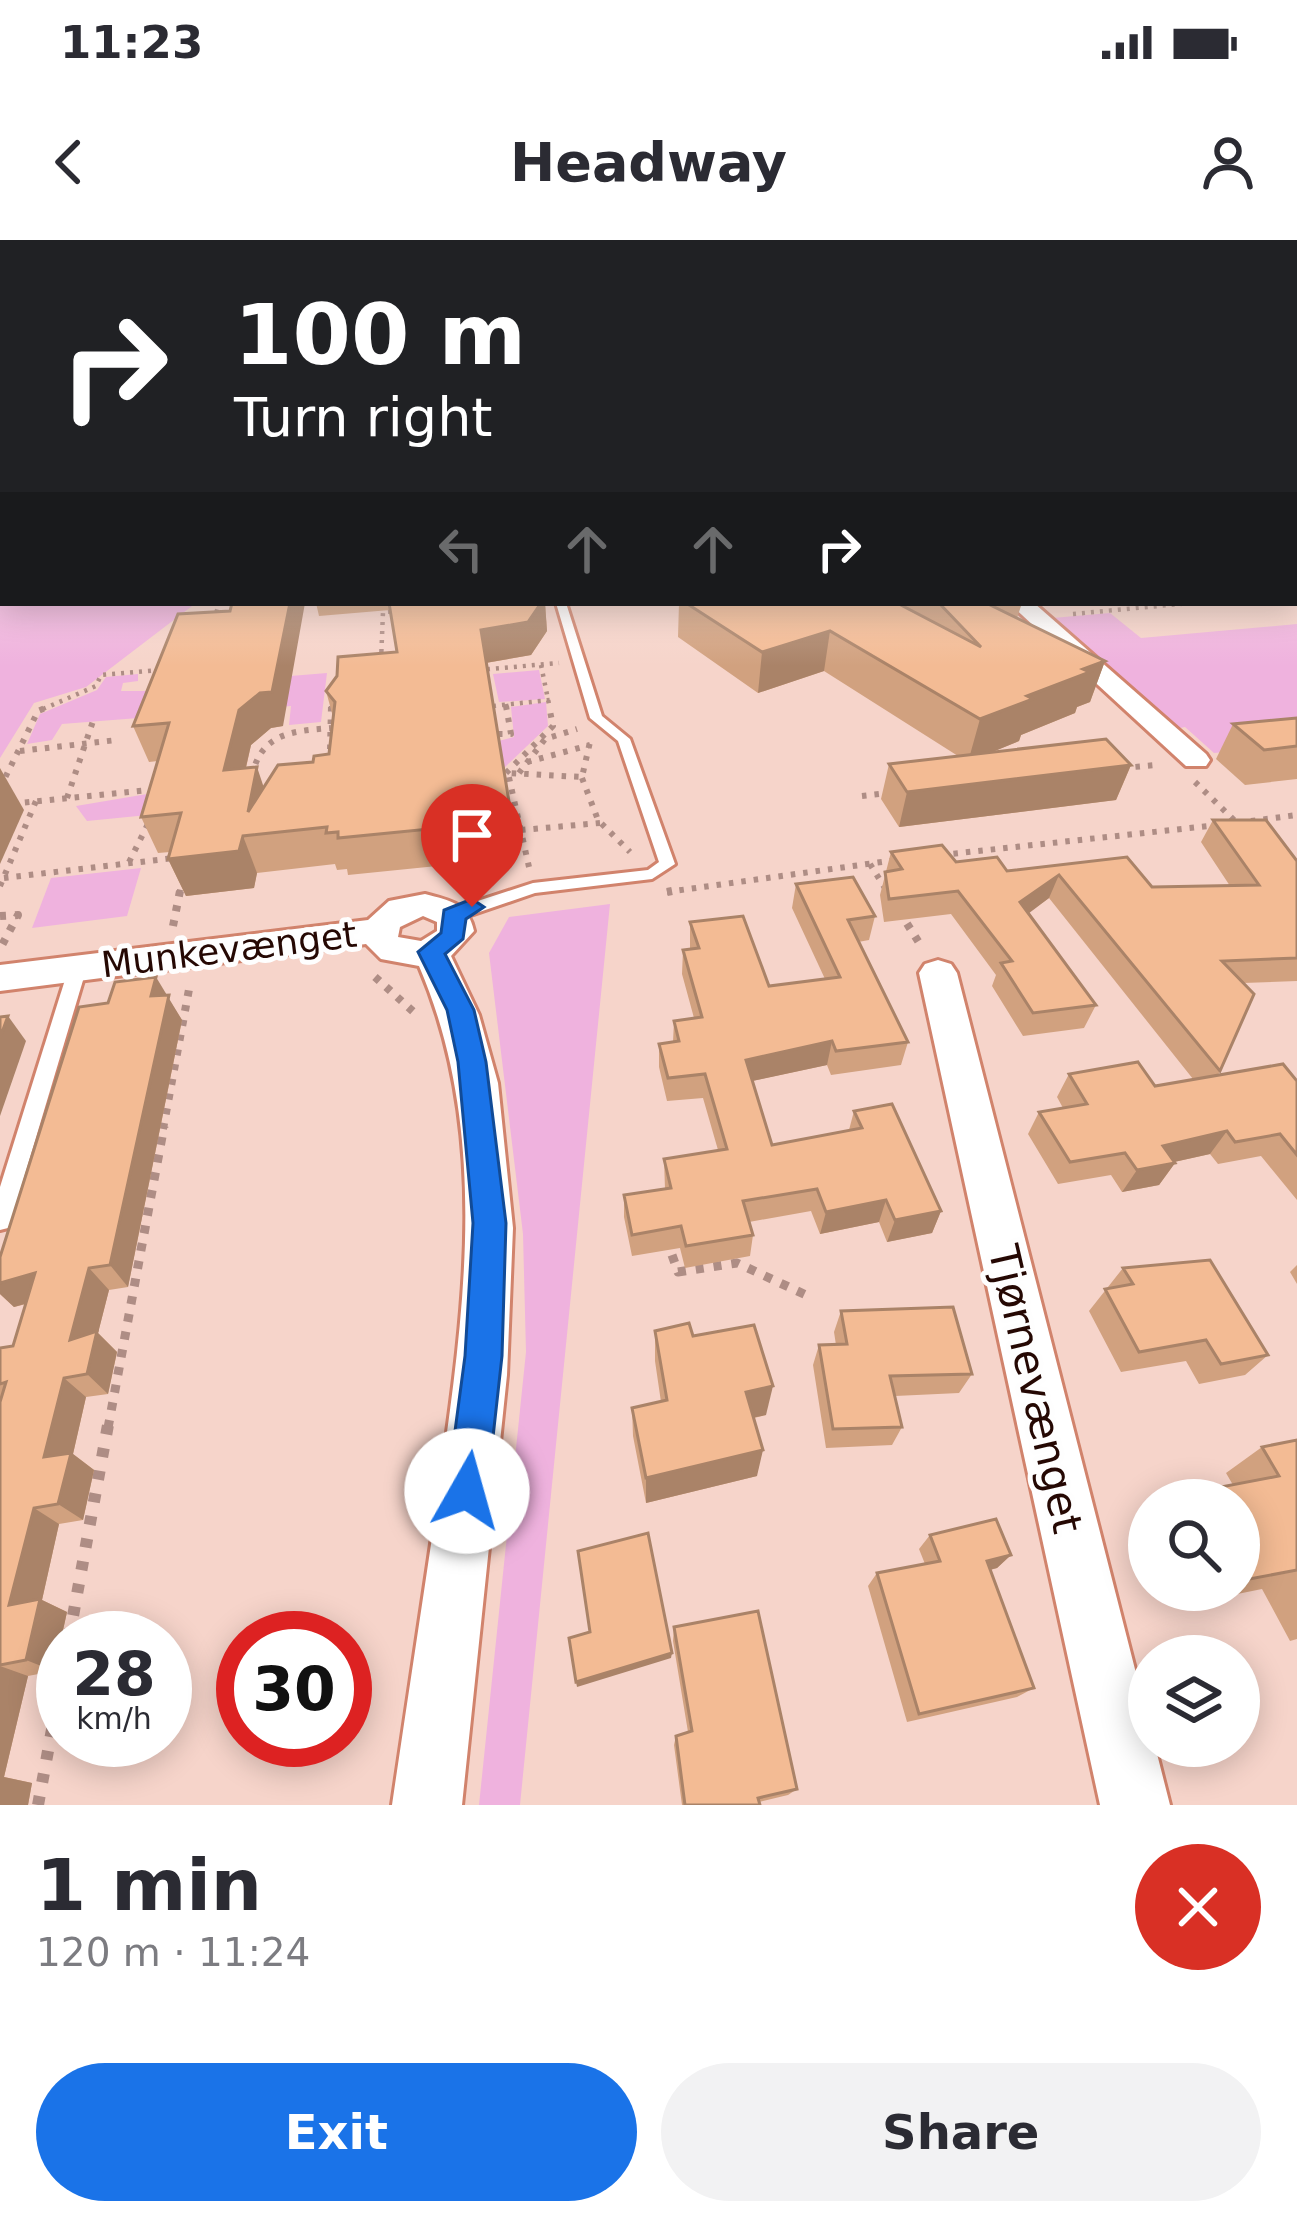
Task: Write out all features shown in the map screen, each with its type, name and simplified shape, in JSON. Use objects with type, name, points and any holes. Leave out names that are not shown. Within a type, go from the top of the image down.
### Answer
[{"type":"street","points":[[1028,610],[1186,762]]},
{"type":"street","name":"Munkevænget","points":[[0,978],[78,968],[179,966],[380,930],[392,914],[413,906],[436,906],[442,933]]},
{"type":"street","points":[[427,1805],[484,1356],[489,1223],[469,1044],[442,933]]},
{"type":"street","name":"Tjørnevænget","points":[[938,973],[1135,1805]]},
{"type":"lane","points":[[442,933],[533,888],[652,874],[668,864],[625,739],[596,718],[562,606]]},
{"type":"lane","name":"Munkevænget","points":[[0,1221],[78,968]]},
{"type":"path","points":[[212,633],[218,606]]},
{"type":"path","points":[[1028,610],[1137,606]]},
{"type":"path","points":[[380,679],[383,612],[396,607],[416,610]]},
{"type":"path","points":[[472,671],[578,661]]},
{"type":"path","points":[[533,888],[508,773],[532,742],[553,726],[541,664]]},
{"type":"path","points":[[0,788],[38,711],[96,686],[100,675],[168,669]]},
{"type":"path","points":[[330,750],[332,684]]},
{"type":"path","points":[[493,706],[550,700]]},
{"type":"path","points":[[498,734],[511,734],[506,704]]},
{"type":"path","points":[[67,798],[93,722]]},
{"type":"path","points":[[271,778],[248,780],[254,757],[278,733],[331,728]]},
{"type":"path","points":[[519,773],[545,739],[575,728],[587,734],[590,745],[582,777],[587,804],[615,844],[664,868]]},
{"type":"path","points":[[19,751],[117,740]]},
{"type":"path","points":[[525,763],[590,745]]},
{"type":"path","points":[[1108,770],[1186,762]]},
{"type":"path","points":[[487,776],[582,777]]},
{"type":"path","points":[[0,805],[179,787]]},
{"type":"path","points":[[862,796],[907,791]]},
{"type":"path","points":[[2,882],[36,801]]},
{"type":"path","points":[[940,856],[1297,814]]},
{"type":"path","points":[[128,863],[152,816]]},
{"type":"path","points":[[520,830],[602,822]]},
{"type":"path","points":[[2,882],[187,856]]},
{"type":"path","points":[[652,895],[917,858]]},
{"type":"path","points":[[870,864],[938,973]]},
{"type":"path","points":[[73,1611],[179,966],[183,878]]},
{"type":"path","points":[[0,916],[18,915],[5,947],[0,947]]},
{"type":"path","points":[[672,1255],[678,1272],[737,1263],[806,1294]]},
{"type":"path","points":[[38,1805],[45,1767]]},
{"type":"shaded area","points":[[0,606],[192,606],[86,687],[34,703],[0,758]]},
{"type":"shaded area","points":[[1110,613],[1141,638],[1297,624],[1297,745],[1214,753],[1185,727],[1169,730],[1041,619]]},
{"type":"shaded area","points":[[539,670],[545,699],[499,702],[493,674]]},
{"type":"shaded area","points":[[154,672],[266,678],[327,673],[321,722],[289,725],[291,706],[62,724],[52,740],[27,744],[40,714],[97,690],[106,677],[138,674],[138,681],[123,683],[121,691],[146,691]]},
{"type":"shaded area","points":[[546,702],[548,726],[504,768],[469,772],[472,748],[514,737],[511,707]]},
{"type":"shaded area","points":[[165,791],[148,815],[87,821],[76,806]]},
{"type":"shaded area","points":[[141,868],[127,916],[32,928],[51,878]]},
{"type":"shaded area","points":[[610,904],[520,1805],[479,1805],[526,1352],[523,1234],[489,953],[509,917]]},
{"type":"building","points":[[231,606],[289,606],[272,692],[260,693],[239,710],[224,770],[257,767],[248,812],[278,765],[313,762],[314,756],[329,754],[335,702],[326,691],[337,676],[338,657],[397,652],[389,606],[539,606],[528,622],[481,630],[511,814],[439,822],[440,828],[338,838],[338,832],[326,833],[327,827],[243,836],[239,851],[168,859],[181,813],[141,817],[169,723],[133,726],[178,614],[230,611]]},
{"type":"building","points":[[691,606],[903,606],[981,647],[942,606],[992,606],[1105,661],[1083,669],[1090,672],[1027,696],[1033,699],[980,719],[830,631],[762,652]]},
{"type":"building","points":[[1297,718],[1297,746],[1264,750],[1233,724]]},
{"type":"building","points":[[1106,739],[1131,765],[907,792],[889,764]]},
{"type":"building","points":[[1213,820],[1266,820],[1297,861],[1297,958],[1222,961],[1254,994],[1220,1071],[1059,875],[1020,902],[1096,1005],[1033,1013],[1001,963],[1012,961],[958,891],[889,899],[885,872],[902,869],[891,852],[942,845],[956,862],[997,857],[1007,871],[1127,857],[1152,887],[1259,885]]},
{"type":"building","points":[[853,877],[875,916],[848,920],[908,1042],[836,1051],[832,1041],[746,1060],[772,1145],[862,1128],[854,1111],[892,1104],[941,1211],[895,1220],[886,1200],[826,1212],[817,1189],[743,1201],[753,1235],[686,1246],[681,1226],[632,1235],[624,1195],[671,1188],[664,1159],[727,1149],[705,1074],[668,1078],[659,1044],[679,1041],[674,1021],[702,1017],[683,950],[699,948],[690,922],[743,916],[769,986],[840,977],[796,884]]},
{"type":"building","points":[[156,977],[151,996],[169,995],[110,1265],[89,1268],[70,1340],[97,1331],[87,1374],[64,1378],[44,1457],[71,1453],[58,1504],[34,1508],[9,1605],[40,1599],[26,1660],[0,1665],[0,1402],[6,1382],[0,1384],[0,1348],[13,1346],[35,1273],[0,1283],[0,1257],[79,1007],[108,1003],[115,982]]},
{"type":"building","points":[[1138,1062],[1155,1086],[1283,1064],[1297,1081],[1297,1155],[1280,1134],[1235,1142],[1227,1131],[1163,1146],[1175,1163],[1137,1170],[1125,1153],[1070,1162],[1039,1112],[1087,1104],[1069,1074]]},
{"type":"building","points":[[1210,1260],[1268,1355],[1221,1364],[1206,1340],[1139,1352],[1105,1289],[1133,1284],[1123,1268]]},
{"type":"building","points":[[953,1307],[972,1374],[890,1376],[902,1427],[833,1429],[819,1345],[847,1344],[841,1311]]},
{"type":"building","points":[[689,1323],[693,1336],[754,1325],[773,1386],[746,1392],[763,1450],[646,1478],[632,1408],[667,1400],[655,1331]]},
{"type":"building","points":[[1297,1440],[1297,1570],[1260,1577],[1260,1480],[1279,1476],[1262,1447]]},
{"type":"building","points":[[996,1519],[1011,1555],[987,1561],[1034,1688],[919,1714],[877,1573],[940,1561],[930,1535]]},
{"type":"building","points":[[648,1533],[672,1653],[576,1682],[569,1638],[590,1632],[578,1551]]},
{"type":"building","points":[[758,1611],[797,1789],[758,1798],[760,1805],[685,1805],[676,1736],[692,1731],[674,1627]]},
{"type":"route","points":[[467,1491],[484,1356],[489,1223],[481,1121],[461,1010],[431,952],[451,939],[453,915],[472,907]]}]
